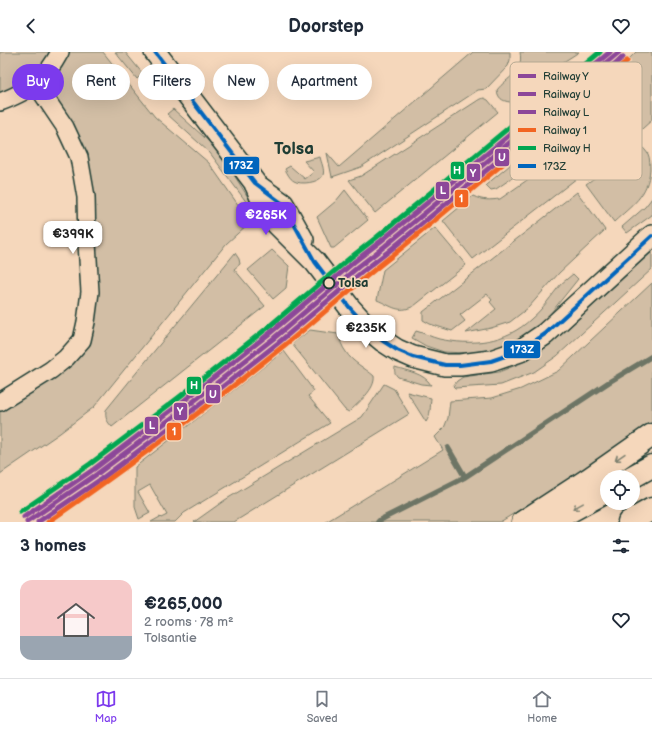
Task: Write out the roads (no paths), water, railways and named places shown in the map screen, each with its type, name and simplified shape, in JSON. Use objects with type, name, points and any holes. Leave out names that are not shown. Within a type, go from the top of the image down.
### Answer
[{"type":"highway","points":[[523,522],[589,479],[652,435]]},
{"type":"highway","points":[[640,473],[652,466]]},
{"type":"highway","points":[[550,522],[600,494]]},
{"type":"highway","points":[[629,522],[652,509]]},
{"type":"street","points":[[53,64],[60,52]]},
{"type":"street","points":[[155,52],[255,184],[268,215],[315,262],[350,308],[371,331],[397,350],[413,357],[445,365],[460,365],[491,361],[520,351],[545,334],[652,236]]},
{"type":"street","points":[[0,102],[12,97]]},
{"type":"street","points":[[0,402],[51,370],[66,358],[82,340],[86,322],[90,292],[86,197],[79,157],[65,127],[47,100]]},
{"type":"waterway","points":[[378,522],[465,477],[609,382],[652,356]]},
{"type":"waterway","points":[[448,448],[465,477]]},
{"type":"rail line","name":"H","points":[[588,62],[600,52]]},
{"type":"rail line","name":"L","points":[[598,62],[610,52]]},
{"type":"rail line","name":"Y","points":[[607,62],[619,52]]},
{"type":"rail line","name":"U","points":[[617,62],[623,57]]},
{"type":"rail line","name":"H","points":[[20,512],[90,464],[266,329],[510,127]]},
{"type":"rail line","name":"L","points":[[24,517],[94,469],[270,333],[510,135]]},
{"type":"rail line","name":"Y","points":[[27,522],[97,474],[185,408],[274,338],[510,142]]},
{"type":"rail line","name":"U","points":[[38,522],[101,479],[189,413],[278,343],[510,151]]},
{"type":"rail line","name":"1","points":[[48,522],[137,459],[252,371],[510,158]]},
{"type":"place","name":"Tolsa","points":[[329,283]]},
{"type":"district","name":"Tolsa","points":[[294,149]]}]
